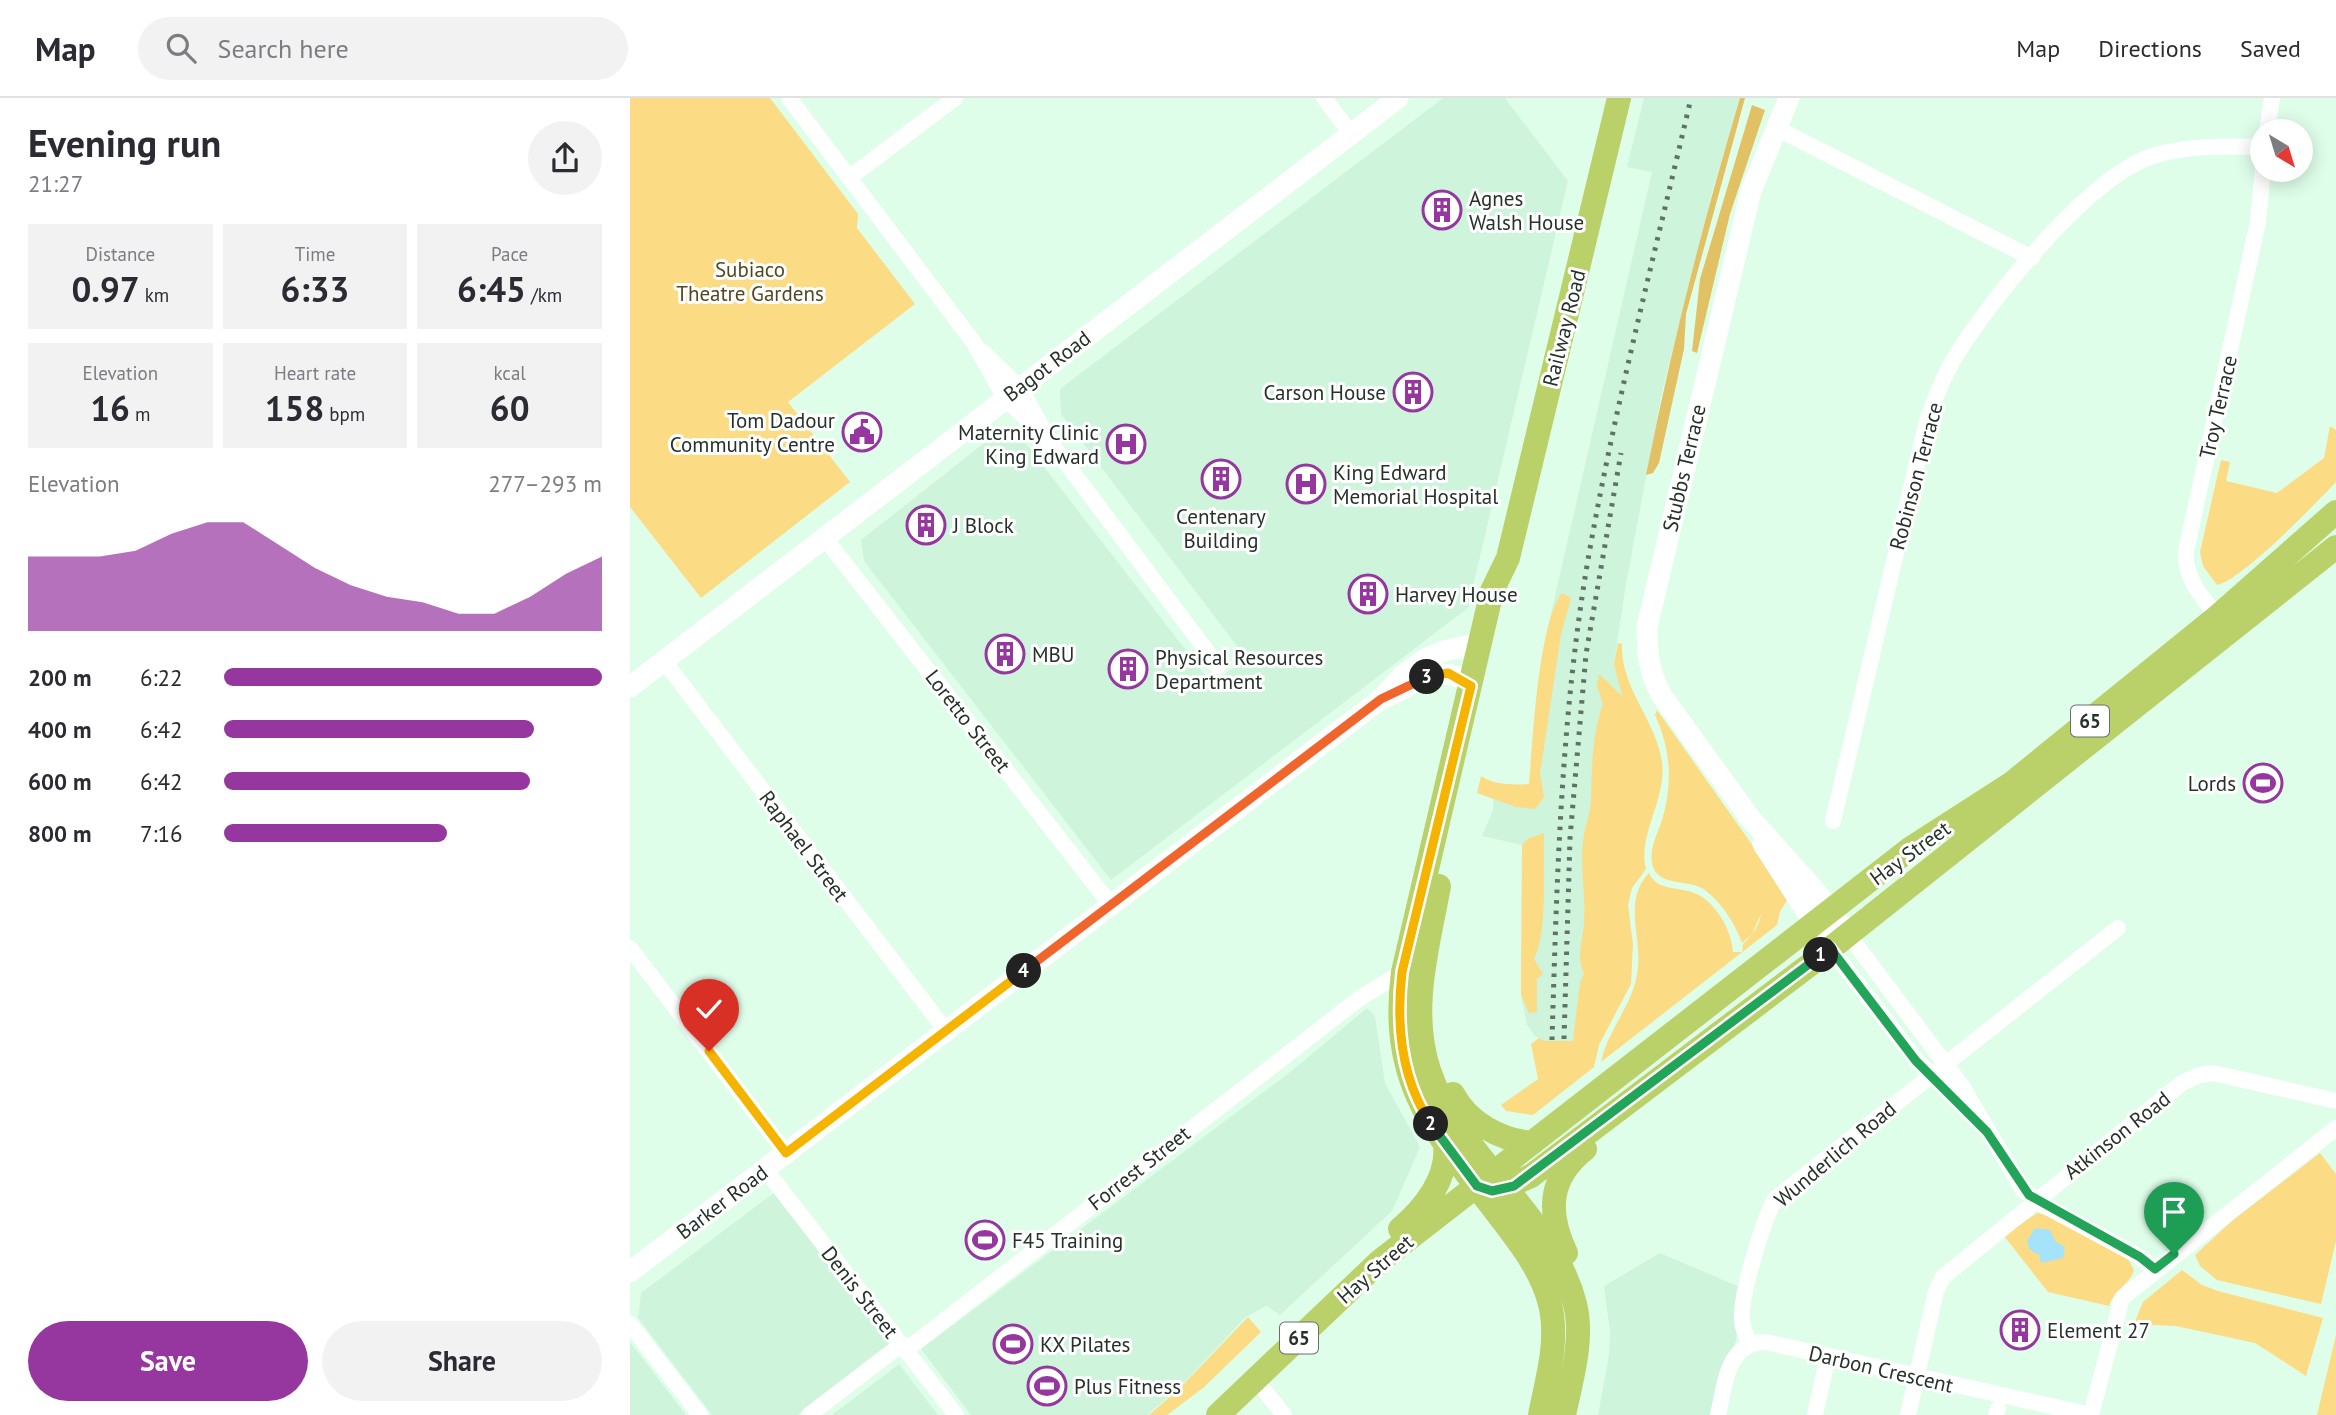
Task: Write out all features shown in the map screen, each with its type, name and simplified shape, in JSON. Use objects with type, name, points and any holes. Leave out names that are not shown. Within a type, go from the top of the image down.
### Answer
[{"type":"main road","name":"Railway Road","points":[[1492,1183],[1442,1101],[1423,1046],[1419,989],[1441,874],[1507,598],[1508,558],[1619,98]]},
{"type":"main road","name":"Hay Street","points":[[1492,1183],[1523,1181],[1839,941],[2224,624],[2336,512]]},
{"type":"main road","name":"Hay Street","points":[[1218,1415],[1380,1261],[1492,1183],[1532,1143],[1911,848],[2012,783],[2224,624],[2336,547]]},
{"type":"main road","name":"Railway Road","points":[[1508,558],[1492,591],[1402,972],[1398,1030],[1406,1068],[1424,1114],[1445,1144],[1492,1183],[1547,1242],[1576,1305],[1577,1349],[1567,1414]]},
{"type":"main road","points":[[1423,1046],[1442,1069],[1456,1098],[1476,1120],[1502,1137],[1532,1143]]},
{"type":"main road","points":[[1576,1305],[1574,1274],[1556,1232],[1554,1199],[1563,1173],[1578,1155],[1603,1135],[1614,1114]]},
{"type":"main road","points":[[1380,1261],[1392,1235],[1410,1221],[1440,1180],[1446,1160],[1445,1144]]},
{"type":"main road","points":[[1492,1183],[1530,1257],[1550,1305],[1552,1355],[1539,1415]]},
{"type":"street","points":[[789,98],[1218,666]]},
{"type":"street","points":[[849,178],[955,98]]},
{"type":"street","points":[[1324,98],[1351,134]]},
{"type":"street","name":"Bagot Road","points":[[630,687],[1398,98]]},
{"type":"street","name":"Stubbs Terrace","points":[[1789,98],[1747,205],[1647,627],[1647,656],[1657,687],[1839,941]]},
{"type":"street","points":[[2269,119],[2272,98]]},
{"type":"street","points":[[1778,129],[2032,258]]},
{"type":"street","name":"Robinson Terrace","points":[[1833,821],[1927,421],[1955,358],[1987,311],[2032,258],[2088,198],[2123,170],[2155,155],[2196,147],[2250,147]]},
{"type":"street","name":"Troy Terrace","points":[[2224,624],[2193,584],[2187,569],[2186,551],[2258,222],[2262,182]]},
{"type":"street","name":"Loretto Street","points":[[824,537],[1111,905]]},
{"type":"street","name":"Barker Road","points":[[630,1272],[1381,699],[1403,675],[1425,659],[1452,649],[1481,643]]},
{"type":"street","name":"Raphael Street","points":[[664,661],[946,1031]]},
{"type":"street","name":"Barker Road","points":[[1381,699],[1441,672],[1456,675],[1471,686]]},
{"type":"street","name":"Wunderlich Road","points":[[1751,1344],[1745,1335],[1742,1308],[1770,1208],[1776,1198],[2118,928]]},
{"type":"street","points":[[1839,941],[1946,1064],[1980,1113],[1987,1132]]},
{"type":"street","points":[[1839,941],[1931,1076],[1959,1100],[1987,1132],[2023,1190],[2035,1200],[2140,1257],[2155,1269]]},
{"type":"street","points":[[630,948],[786,1153]]},
{"type":"street","name":"Forrest Street","points":[[809,1415],[894,1350],[914,1343],[1360,998],[1402,972]]},
{"type":"street","name":"Atkinson Road","points":[[1908,1415],[1936,1291],[1944,1277],[2035,1200],[2182,1083],[2199,1075],[2213,1073],[2336,1101]]},
{"type":"street","points":[[2091,1415],[2122,1298],[2155,1269],[2336,1128]]},
{"type":"street","name":"Denis Street","points":[[765,1169],[956,1415]]},
{"type":"street","points":[[630,1324],[701,1415]]},
{"type":"street","name":"Darbon Crescent","points":[[1751,1344],[1766,1342],[2091,1415]]},
{"type":"street","points":[[1718,1415],[1732,1359],[1751,1344]]},
{"type":"street","points":[[1815,1415],[1828,1356]]},
{"type":"street","points":[[1256,1380],[1284,1415]]},
{"type":"shaded area","name":"King Edward Memorial Hospital","points":[[1443,98],[1505,98],[1568,181],[1468,608],[1111,880],[864,561],[861,540],[1002,429],[1014,428],[1212,684],[1246,658],[1061,414],[1060,389]]},
{"type":"shaded area","points":[[1644,98],[1740,98],[1713,189],[1662,392],[1626,584],[1614,664],[1623,698],[1611,868],[1573,1041],[1544,1041],[1535,1036],[1527,1025],[1521,995],[1522,845],[1482,836],[1493,810],[1494,791],[1529,784],[1547,631],[1652,172],[1627,167]]},
{"type":"shaded area","points":[[1740,98],[1745,98],[1686,314],[1684,349],[1659,463],[1653,473],[1646,475],[1688,285]]},
{"type":"shaded area","points":[[1752,105],[1765,110],[1730,214],[1697,353],[1692,351],[1700,279]]},
{"type":"shaded area","points":[[1367,1008],[1375,1016],[1385,1083],[1420,1147],[1392,1211],[1280,1315],[1266,1306],[1246,1317],[1179,1388],[1147,1415],[971,1415],[921,1349],[1289,1073]]},
{"type":"shaded area","points":[[775,1192],[891,1344],[798,1415],[712,1415],[638,1318],[641,1293]]},
{"type":"shaded area","points":[[1660,1253],[1749,1291],[1716,1415],[1598,1415],[1609,1355],[1610,1332],[1604,1286]]},
{"type":"shaded area","points":[[630,1342],[686,1415],[630,1415]]},
{"type":"shaded area","points":[[899,1364],[938,1415],[832,1415]]},
{"type":"green space","name":"Subiaco Theatre Gardens","points":[[630,98],[770,98],[858,214],[857,228],[915,304],[788,402],[850,482],[701,598],[630,507]]},
{"type":"green space","points":[[2330,426],[2336,430],[2336,482],[2260,556],[2243,570],[2217,585],[2203,566],[2200,552],[2221,460],[2230,462],[2226,481],[2277,493],[2324,458]]},
{"type":"green space","points":[[1562,593],[1571,598],[1561,634],[1540,774],[1544,797],[1535,809],[1516,807],[1477,793],[1481,776],[1498,783],[1529,784],[1542,656],[1547,630]]},
{"type":"green space","points":[[1618,643],[1622,644],[1627,675],[1653,732],[1662,762],[1660,789],[1645,844],[1646,869],[1632,888],[1628,905],[1633,944],[1631,984],[1599,1045],[1594,1067],[1533,1115],[1506,1111],[1501,1105],[1538,1079],[1531,1044],[1539,1038],[1545,1041],[1573,1041],[1580,983],[1584,973],[1580,960],[1584,927],[1583,845],[1591,803],[1595,739],[1603,704],[1597,686],[1599,674],[1622,696],[1614,664]]},
{"type":"green space","points":[[1657,710],[1789,897],[1780,912],[1777,925],[1601,1062],[1636,979],[1638,954],[1635,906],[1641,884],[1649,873],[1663,886],[1697,894],[1711,904],[1730,935],[1733,952],[1742,952],[1743,944],[1752,934],[1742,943],[1727,914],[1711,895],[1699,887],[1662,877],[1653,867],[1652,849],[1666,806],[1669,780],[1667,754],[1655,715]]},
{"type":"green space","points":[[1544,833],[1543,916],[1534,959],[1543,974],[1537,979],[1537,1012],[1529,1013],[1521,995],[1522,845],[1529,838]]},
{"type":"green space","points":[[2320,1153],[2336,1174],[2336,1241],[2321,1304],[2217,1280],[2200,1266],[2195,1255],[2233,1220]]},
{"type":"green space","points":[[2037,1213],[2047,1215],[2126,1255],[2134,1270],[2109,1306],[2048,1292],[2004,1236]]},
{"type":"green space","points":[[2182,1270],[2202,1285],[2218,1291],[2323,1318],[2306,1376],[2255,1343],[2176,1326],[2134,1324],[2143,1302]]},
{"type":"green space","points":[[1248,1317],[1261,1332],[1203,1388],[1167,1415],[1149,1415],[1180,1388]]},
{"type":"green space","points":[[2336,1335],[2336,1415],[2317,1415]]},
{"type":"water","points":[[2035,1228],[2050,1230],[2055,1241],[2065,1247],[2063,1258],[2041,1263],[2039,1255],[2029,1249],[2027,1241]]},
{"type":"railway","points":[[1552,1040],[1566,735],[1580,614],[1611,439],[1691,98]]},
{"type":"railway","points":[[1564,1039],[1570,838],[1586,654],[1621,453]]},
{"type":"place","name":"Agnes Walsh House","points":[[1442,210]]},
{"type":"place","name":"Carson House","points":[[1413,392]]},
{"type":"place","name":"Tom Dadour Community Centre","points":[[862,432]]},
{"type":"place","name":"Maternity Clinic King Edward","points":[[1126,444]]},
{"type":"place","name":"Centenary Building","points":[[1221,479]]},
{"type":"place","name":"King Edward Memorial Hospital","points":[[1306,484]]},
{"type":"place","name":"J Block","points":[[926,525]]},
{"type":"place","name":"Harvey House","points":[[1368,594]]},
{"type":"place","name":"MBU","points":[[1005,654]]},
{"type":"place","name":"Physical Resources Department","points":[[1128,669]]},
{"type":"place","name":"Lords","points":[[2263,783]]},
{"type":"place","name":"F45 Training","points":[[985,1240]]},
{"type":"place","name":"Element 27","points":[[2020,1330]]},
{"type":"place","name":"KX Pilates","points":[[1013,1344]]},
{"type":"place","name":"Plus Fitness","points":[[1047,1386]]},
{"type":"route","points":[[709,1051],[786,1153],[1381,699],[1441,672],[1456,675],[1471,686],[1402,972],[1398,1030],[1406,1068],[1424,1114],[1477,1186],[1500,1191],[1523,1181],[1830,948],[1916,1061],[1959,1100],[1987,1132],[2023,1190],[2045,1206],[2140,1257],[2155,1269],[2174,1254]]}]
